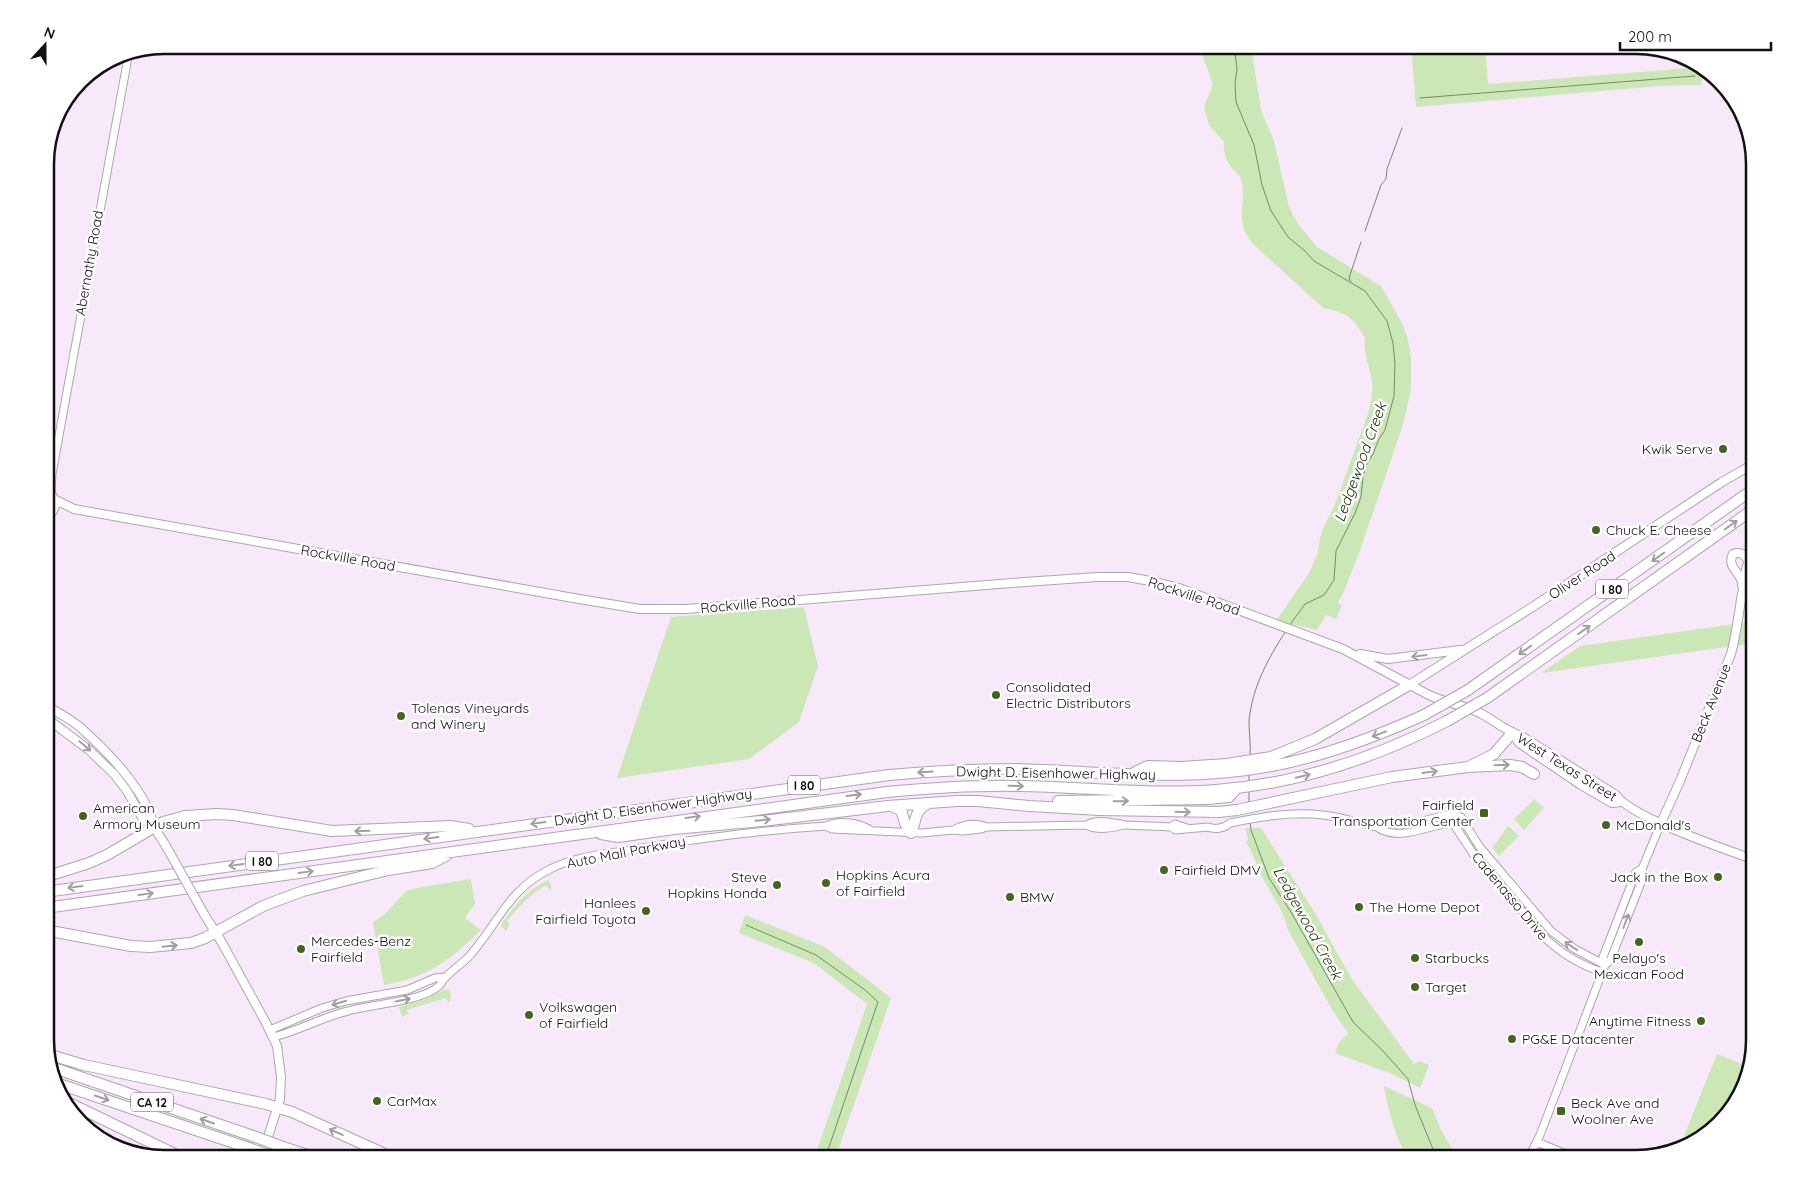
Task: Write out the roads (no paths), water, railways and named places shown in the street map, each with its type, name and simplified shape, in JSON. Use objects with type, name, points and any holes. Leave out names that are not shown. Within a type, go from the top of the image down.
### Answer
[{"type":"highway","name":"Dwight D. Eisenhower Highway","points":[[54,891],[889,774],[1017,769],[1181,775],[1297,760],[1345,747],[1424,715],[1468,690],[1746,494]]},
{"type":"highway","name":"Dwight D. Eisenhower Highway","points":[[54,907],[431,854],[450,853],[833,798],[919,789],[1011,786],[1185,792],[1256,786],[1304,776],[1344,765],[1394,747],[1447,721],[1487,698],[1746,514]]},
{"type":"highway","points":[[1743,585],[1746,574]]},
{"type":"highway","points":[[1256,764],[1314,739],[1409,685]]},
{"type":"highway","points":[[1468,767],[1494,754],[1512,733]]},
{"type":"highway","points":[[593,833],[618,837],[674,829],[930,802],[978,801],[1100,810],[1197,812],[1237,810],[1392,777],[1468,767],[1510,765],[1522,767],[1534,774]]},
{"type":"highway","points":[[1002,803],[1208,799],[1230,797],[1237,788]]},
{"type":"highway","points":[[911,832],[920,807],[930,802]]},
{"type":"highway","points":[[888,806],[901,810],[904,815],[905,824],[911,832]]},
{"type":"highway","points":[[54,874],[89,863],[164,822],[185,816],[217,814],[332,831],[450,826],[480,831]]},
{"type":"highway","points":[[54,931],[105,942],[150,947],[191,943],[206,938],[263,906],[303,891],[370,874],[432,863],[450,853]]},
{"type":"highway","points":[[55,1056],[84,1065],[279,1108],[375,1150]]},
{"type":"highway","name":"CA 12","points":[[58,1068],[292,1150]]},
{"type":"highway","name":"CA 12","points":[[64,1086],[255,1150]]},
{"type":"highway","points":[[75,1106],[166,1150]]},
{"type":"main road","name":"Oliver Road","points":[[1409,685],[1746,468]]},
{"type":"main road","points":[[54,498],[56,506],[54,508]]},
{"type":"main road","name":"Rockville Road","points":[[54,498],[74,509]]},
{"type":"main road","name":"Rockville Road","points":[[54,511],[74,509],[640,609],[686,609],[947,588],[1122,577],[1143,579],[1179,588],[1347,651],[1409,685]]},
{"type":"main road","points":[[1743,585],[1738,573],[1731,565],[1730,559],[1733,554],[1738,552],[1746,558]]},
{"type":"main road","name":"Beck Avenue","points":[[1661,823],[1680,781],[1730,654],[1735,637],[1743,585]]},
{"type":"main road","points":[[1347,651],[1388,659],[1467,648]]},
{"type":"main road","name":"West Texas Street","points":[[1409,685],[1440,700],[1481,713],[1512,733],[1523,737],[1616,796],[1621,802],[1661,823],[1746,856]]},
{"type":"main road","points":[[54,712],[80,728],[121,769],[137,799],[138,810],[143,819],[154,827]]},
{"type":"main road","points":[[54,723],[73,736],[96,756],[146,806],[151,814],[154,827],[271,1034],[276,1046],[281,1077],[279,1108],[264,1150]]},
{"type":"street","name":"Abernathy Road","points":[[54,463],[128,60]]},
{"type":"street","name":"Auto Mall Parkway","points":[[271,1034],[290,1033],[348,1010],[410,999],[439,986],[445,977],[471,954],[505,906],[522,888],[550,869],[566,862],[598,854],[684,840],[826,826],[832,823],[862,825],[882,832],[963,831],[986,827],[1086,825],[1092,822],[1171,827],[1175,824],[1187,828],[1208,827],[1213,829],[1227,826],[1230,823],[1259,817],[1306,813],[1324,815],[1377,827],[1384,832],[1398,833],[1425,830],[1453,823]]},
{"type":"street","name":"Auto Mall Parkway","points":[[1377,827],[1385,824],[1412,824],[1446,815],[1457,815]]},
{"type":"street","name":"Cadenasso Drive","points":[[1457,815],[1462,818],[1479,846],[1551,931],[1575,949],[1605,965]]},
{"type":"street","name":"Cadenasso Drive","points":[[1453,823],[1474,855],[1545,938],[1571,958],[1602,972]]},
{"type":"street","name":"Beck Avenue","points":[[1533,1150],[1605,965],[1604,957],[1636,872],[1642,869],[1661,823]]},
{"type":"street","name":"Auto Mall Parkway","points":[[271,1034],[322,1008],[346,1001],[407,990],[435,978],[445,977]]},
{"type":"street","points":[[1537,1142],[1556,1150]]},
{"type":"waterway","name":"Ledgewood Creek","points":[[1235,54],[1237,69],[1235,84],[1236,102],[1254,145],[1262,185],[1271,211],[1288,237],[1314,261],[1365,291],[1387,321],[1393,343],[1395,364],[1394,396],[1385,430],[1367,464],[1363,476],[1361,497],[1336,551],[1334,580],[1324,595],[1305,604],[1289,626]]},
{"type":"waterway","points":[[1420,98],[1695,76]]},
{"type":"waterway","points":[[1365,231],[1381,185],[1386,179],[1387,169],[1402,128]]},
{"type":"waterway","points":[[1351,281],[1349,279],[1350,275],[1361,242]]},
{"type":"waterway","name":"Ledgewood Creek","points":[[1250,757],[1249,721],[1257,685],[1267,663],[1286,631]]},
{"type":"waterway","name":"Ledgewood Creek","points":[[1249,773],[1249,782]]},
{"type":"waterway","name":"Ledgewood Creek","points":[[1249,791],[1249,804]]},
{"type":"waterway","name":"Ledgewood Creek","points":[[1250,823],[1269,878],[1291,912],[1353,1022],[1408,1079],[1415,1105],[1433,1150]]},
{"type":"waterway","points":[[746,925],[816,955],[865,990],[878,1002],[828,1150]]},
{"type":"place","name":"Kwik Serve","points":[[1723,449]]},
{"type":"place","name":"Chuck E. Cheese","points":[[1596,530]]},
{"type":"place","name":"Consolidated Electric Distributors","points":[[996,695]]},
{"type":"place","name":"Tolenas Vineyards and Winery","points":[[401,716]]},
{"type":"place","name":"Fairfield Transportation Center","points":[[1484,813]]},
{"type":"place","name":"American Armory Museum","points":[[83,816]]},
{"type":"place","name":"McDonald's","points":[[1606,825]]},
{"type":"place","name":"Fairfield DMV","points":[[1164,870]]},
{"type":"place","name":"Jack in the Box","points":[[1718,877]]},
{"type":"place","name":"Hopkins Acura of Fairfield","points":[[826,883]]},
{"type":"place","name":"Steve Hopkins Honda","points":[[777,885]]},
{"type":"place","name":"BMW","points":[[1010,897]]},
{"type":"place","name":"The Home Depot","points":[[1359,907]]},
{"type":"place","name":"Hanlees Fairfield Toyota","points":[[646,911]]},
{"type":"place","name":"Pelayo's Mexican Food","points":[[1639,942]]},
{"type":"place","name":"Mercedes-Benz Fairfield","points":[[301,949]]},
{"type":"place","name":"Starbucks","points":[[1415,958]]},
{"type":"place","name":"Target","points":[[1415,987]]},
{"type":"place","name":"Volkswagen of Fairfield","points":[[529,1015]]},
{"type":"place","name":"Anytime Fitness","points":[[1701,1021]]},
{"type":"place","name":"PG&E Datacenter","points":[[1512,1039]]},
{"type":"place","name":"CarMax","points":[[377,1101]]},
{"type":"place","name":"Beck Ave and Woolner Ave","points":[[1561,1111]]}]
